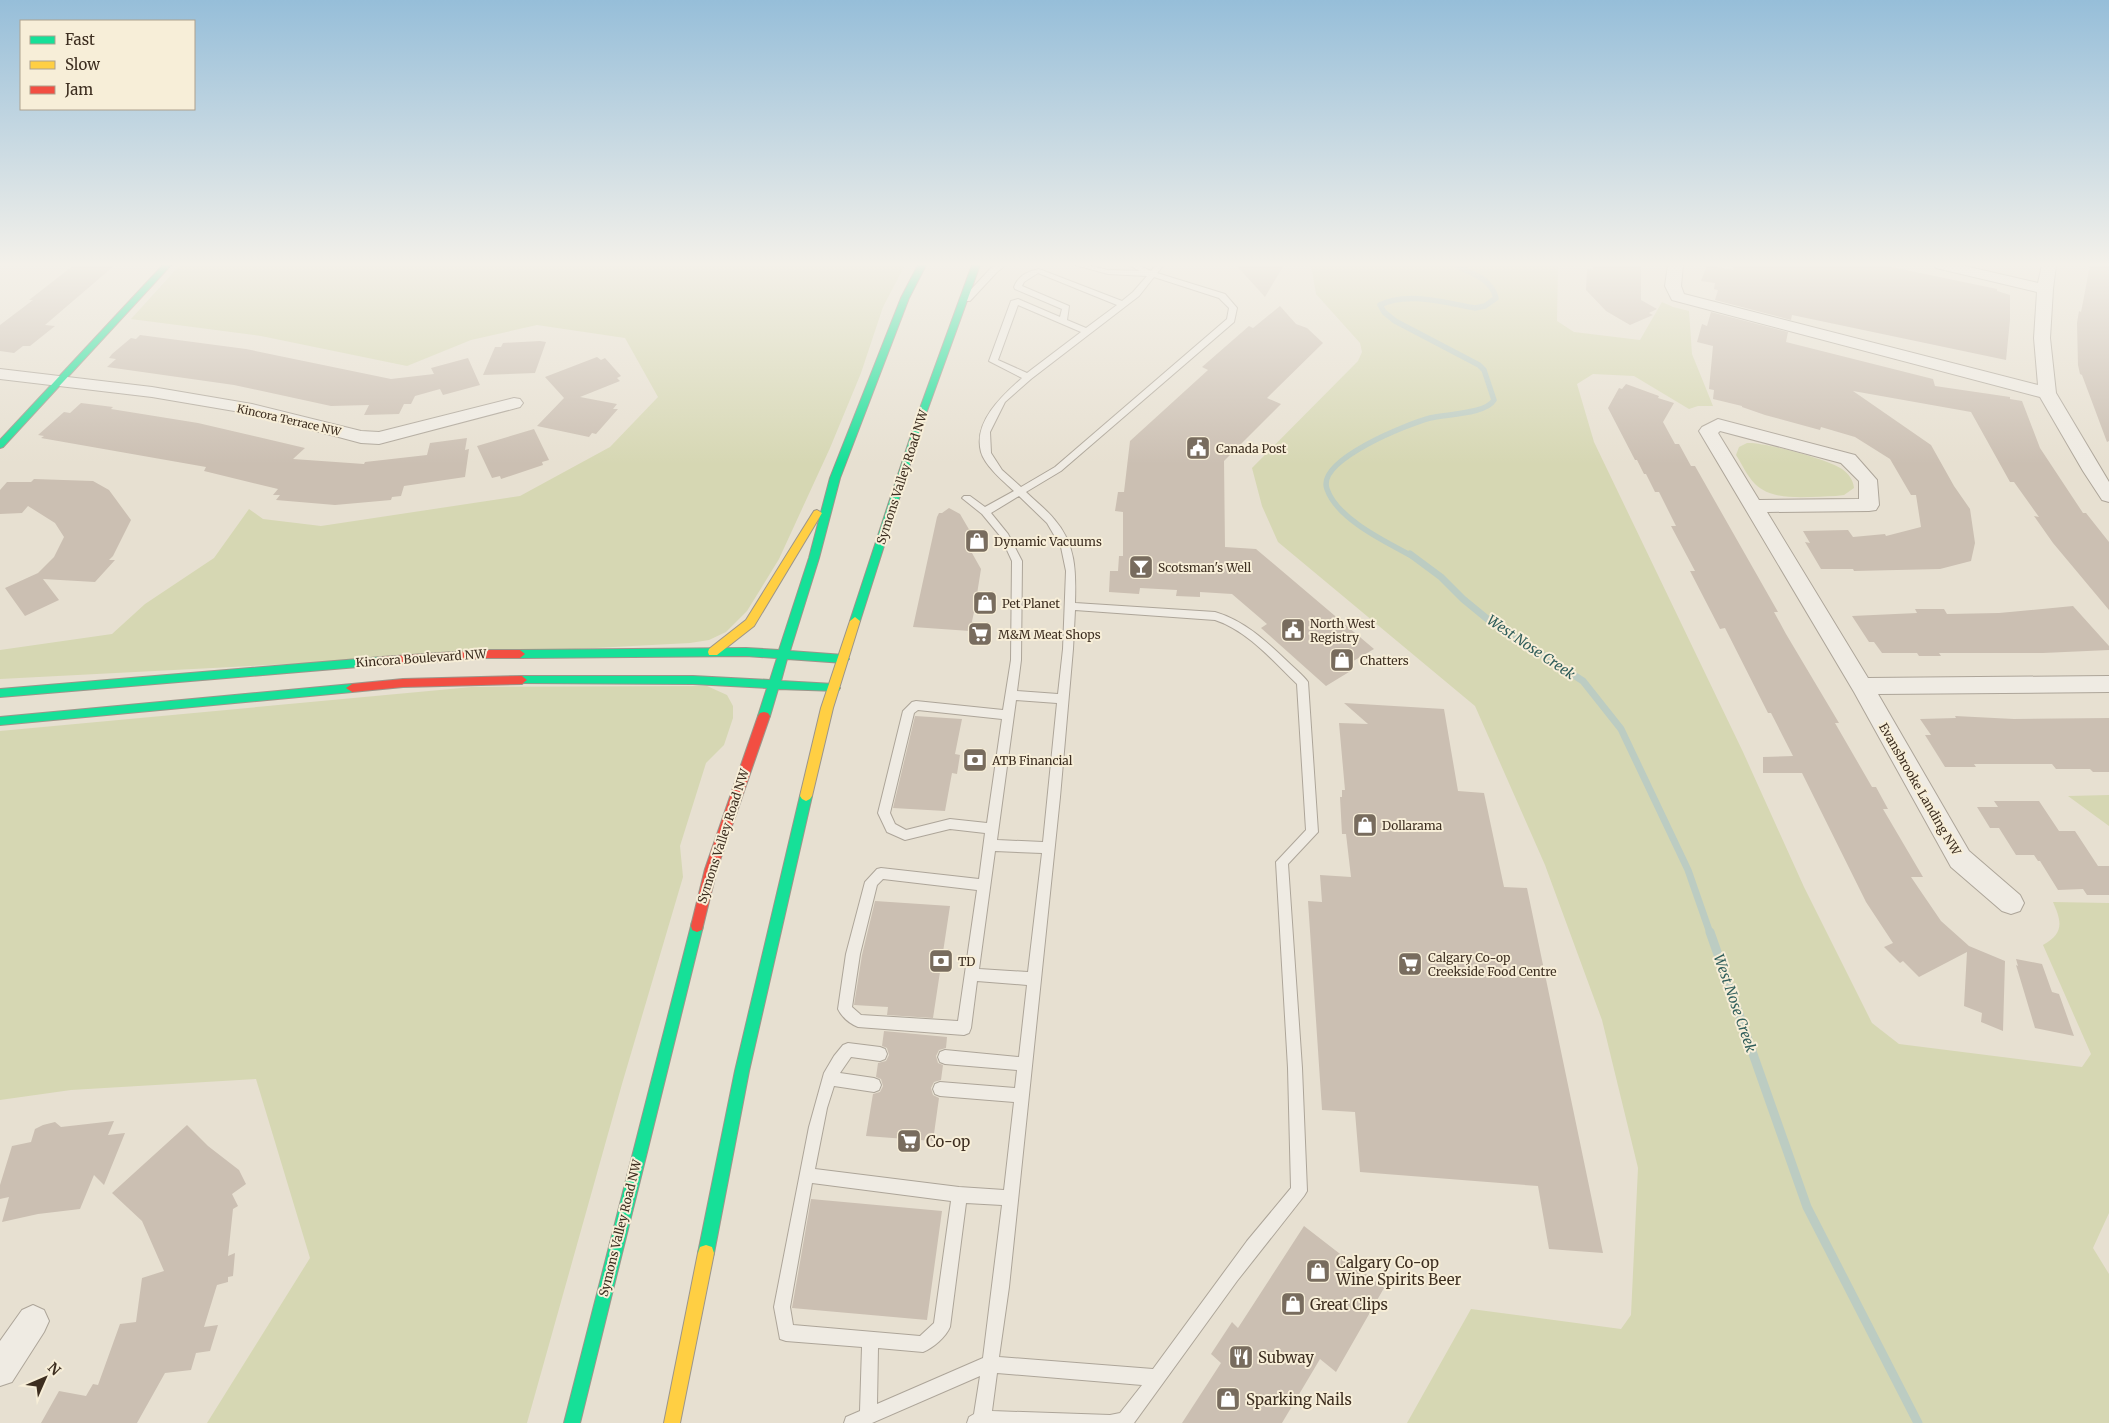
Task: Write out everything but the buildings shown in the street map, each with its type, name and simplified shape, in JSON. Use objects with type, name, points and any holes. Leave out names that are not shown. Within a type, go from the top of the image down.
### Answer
[{"type":"main road","points":[[0,445],[106,331]]},
{"type":"main road","name":"Symons Valley Road NW","points":[[572,1423],[708,878],[774,684],[814,558],[835,478],[892,331]]},
{"type":"main road","name":"Symons Valley Road NW","points":[[672,1423],[742,1071],[797,835],[834,688],[922,411],[952,331]]},
{"type":"main road","points":[[26,392],[42,375]]},
{"type":"main road","points":[[713,652],[750,623],[817,512],[835,478]]},
{"type":"main road","name":"Kincora Boulevard NW","points":[[0,693],[97,686],[326,664],[484,654],[713,652],[783,654],[844,659]]},
{"type":"main road","name":"Kincora Boulevard NW","points":[[0,721],[403,683],[579,679],[774,684],[834,688]]},
{"type":"street","points":[[1810,331],[2047,393]]},
{"type":"street","points":[[2042,331],[2047,393],[2092,471],[2109,496]]},
{"type":"street","name":"Kincora Terrace NW","points":[[0,374],[42,375],[60,381],[152,392],[252,410],[361,437],[379,438],[514,403]]},
{"type":"street","name":"Evansbrooke Landing NW","points":[[1754,506],[1869,505],[1868,480],[1848,459],[1718,425],[1708,432],[1862,686],[1960,859],[2011,903]]},
{"type":"street","points":[[1862,686],[2109,684]]},
{"type":"street","points":[[0,1370],[32,1321]]},
{"type":"lane","points":[[1004,331],[993,361],[1028,377]]},
{"type":"lane","points":[[1070,606],[1215,616],[1228,619],[1240,626],[1302,682],[1312,832],[1282,862],[1295,1068],[1299,1191],[1274,1219],[1208,1305],[1158,1378],[1125,1421],[1110,1423],[978,1421],[1001,1288],[1011,1198],[1063,700],[1071,571],[1066,547],[1050,521],[1020,490],[999,472],[986,453],[985,432],[1001,401],[1085,331]]},
{"type":"lane","points":[[985,512],[1058,469],[1218,331]]},
{"type":"lane","points":[[967,498],[985,512],[1005,536],[1017,561],[1016,660],[964,1028],[858,1021],[845,1010],[853,954],[871,882],[881,873],[984,885]]},
{"type":"lane","points":[[1010,696],[1063,700]]},
{"type":"lane","points":[[992,829],[950,824],[905,835],[891,828],[884,813],[909,712],[916,705],[1008,715]]},
{"type":"lane","points":[[990,844],[1048,848]]},
{"type":"lane","points":[[971,974],[1033,979]]},
{"type":"lane","points":[[880,1054],[848,1050],[840,1057],[829,1078],[806,1176],[782,1307],[786,1333],[923,1344],[942,1327],[959,1195]]},
{"type":"lane","points":[[945,1057],[1025,1064]]},
{"type":"lane","points":[[829,1078],[874,1085]]},
{"type":"lane","points":[[940,1089],[1022,1096]]},
{"type":"lane","points":[[806,1176],[959,1195],[1011,1198]]},
{"type":"lane","points":[[868,1416],[870,1339]]},
{"type":"lane","points":[[852,1423],[989,1364],[1158,1378]]},
{"type":"green space","points":[[226,331],[509,331],[471,340],[407,366],[261,336]]},
{"type":"green space","points":[[580,331],[875,331],[861,373],[830,448],[779,559],[747,611],[726,632],[709,640],[690,643],[0,679],[0,650],[112,634],[145,604],[214,558],[249,509],[263,519],[321,526],[520,496],[610,447],[658,397],[625,338]]},
{"type":"green space","points":[[1350,331],[1573,331],[1640,340],[1645,331],[1690,331],[1692,354],[1713,406],[1698,406],[1689,409],[1634,376],[1593,374],[1577,384],[1594,442],[1743,752],[1804,887],[1872,1023],[1899,1044],[2082,1067],[2091,1054],[2043,945],[2050,941],[2058,931],[2058,915],[2053,902],[2109,903],[2109,1213],[2093,1248],[2109,1274],[2109,1423],[1407,1423],[1471,1309],[1621,1329],[1631,1315],[1638,1168],[1602,1020],[1545,865],[1475,706],[1278,542],[1262,506],[1252,468],[1358,361],[1362,352],[1360,343]]},
{"type":"green space","points":[[1747,443],[1781,448],[1834,465],[1849,475],[1854,488],[1844,495],[1836,496],[1794,497],[1772,494],[1763,490],[1752,481],[1736,455],[1739,447]]},
{"type":"green space","points":[[707,686],[727,695],[733,706],[733,718],[724,745],[706,763],[680,846],[683,877],[622,1084],[527,1423],[207,1423],[310,1258],[256,1079],[71,1090],[0,1100],[0,731],[472,687]]},
{"type":"green space","points":[[2109,795],[2109,826],[2068,796]]},
{"type":"waterway","name":"West Nose Creek","points":[[1412,556],[1351,520],[1332,500],[1327,489],[1327,478],[1335,467],[1349,455],[1385,435],[1430,418],[1474,411],[1490,405],[1494,400],[1484,370],[1479,365],[1415,331]]},
{"type":"waterway","name":"West Nose Creek","points":[[1410,554],[1441,577],[1463,599],[1491,622],[1583,681],[1621,729],[1688,870],[1710,933]]},
{"type":"waterway","name":"West Nose Creek","points":[[1710,932],[1807,1207],[1918,1423]]},
{"type":"traffic: fast","points":[[0,445],[105,331]]},
{"type":"traffic: fast","points":[[764,716],[814,558],[835,478],[892,331]]},
{"type":"traffic: fast","points":[[855,621],[923,411],[952,331]]},
{"type":"traffic: fast","points":[[520,654],[746,652],[844,659]]},
{"type":"traffic: fast","points":[[0,693],[382,661]]},
{"type":"traffic: fast","points":[[522,680],[693,680],[834,688]]},
{"type":"traffic: fast","points":[[0,721],[352,688]]},
{"type":"traffic: fast","points":[[706,1253],[742,1071],[806,796]]},
{"type":"traffic: fast","points":[[572,1423],[697,926]]},
{"type":"traffic: slow","points":[[713,652],[750,623],[817,513]]},
{"type":"traffic: slow","points":[[806,796],[827,708],[855,621]]},
{"type":"traffic: slow","points":[[672,1423],[706,1253]]},
{"type":"traffic: jam","points":[[382,661],[484,654],[520,654]]},
{"type":"traffic: jam","points":[[352,688],[403,683],[522,680]]},
{"type":"traffic: jam","points":[[697,926],[711,869],[764,716]]},
{"type":"place","name":"Canada Post","points":[[1198,448]]},
{"type":"place","name":"Dynamic Vacuums","points":[[977,541]]},
{"type":"place","name":"Scotsman's Well","points":[[1141,567]]},
{"type":"place","name":"Pet Planet","points":[[985,603]]},
{"type":"place","name":"North West Registry","points":[[1293,630]]},
{"type":"place","name":"M&M Meat Shops","points":[[980,634]]},
{"type":"place","name":"Chatters","points":[[1342,660]]},
{"type":"place","name":"ATB Financial","points":[[975,760]]},
{"type":"place","name":"Dollarama","points":[[1365,825]]},
{"type":"place","name":"TD","points":[[941,961]]},
{"type":"place","name":"Calgary Co-op Creekside Food Centre","points":[[1410,964]]},
{"type":"place","name":"Co-op","points":[[909,1141]]},
{"type":"place","name":"Calgary Co-op Wine Spirits Beer","points":[[1318,1271]]},
{"type":"place","name":"Great Clips","points":[[1293,1304]]},
{"type":"place","name":"Subway","points":[[1241,1357]]},
{"type":"place","name":"Sparking Nails","points":[[1228,1399]]}]
